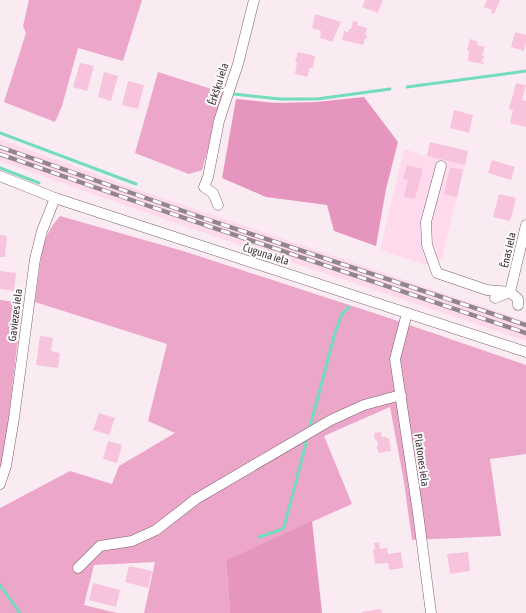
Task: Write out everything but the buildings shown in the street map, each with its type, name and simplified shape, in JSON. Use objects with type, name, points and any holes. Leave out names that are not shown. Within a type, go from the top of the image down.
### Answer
[{"type":"street","name":"Ērkšķu iela","points":[[218,204],[213,193],[204,187],[208,177],[219,121],[238,64],[254,0]]},
{"type":"street","points":[[441,166],[426,222],[427,245],[437,273],[487,290],[510,292],[518,299],[518,305]]},
{"type":"street","name":"Čuguna iela","points":[[0,176],[55,198],[526,352]]},
{"type":"street","name":"Gaviezes iela","points":[[0,484],[6,466],[14,418],[34,259],[42,231],[55,198]]},
{"type":"street","name":"Ēnas iela","points":[[510,292],[526,225]]},
{"type":"street","points":[[495,298],[510,292]]},
{"type":"street","name":"Platones iela","points":[[407,313],[395,359],[431,613]]},
{"type":"street","points":[[78,568],[100,546],[132,541],[156,530],[196,498],[331,420],[364,405],[401,396]]},
{"type":"shaded area","points":[[29,0],[142,0],[123,61],[78,48],[62,106],[55,122],[4,102],[26,33],[23,26]]},
{"type":"shaded area","points":[[158,72],[224,93],[202,170],[189,174],[135,153]]},
{"type":"shaded area","points":[[364,97],[398,142],[386,189],[376,246],[334,231],[327,205],[266,197],[222,178],[236,99],[276,103],[316,102]]},
{"type":"shaded area","points":[[0,139],[141,191],[526,321],[526,341],[166,220],[0,161]]},
{"type":"shaded area","points":[[404,149],[465,165],[442,258],[425,265],[380,250]]},
{"type":"shaded area","points":[[60,216],[183,251],[386,317],[526,365],[526,454],[490,459],[501,536],[412,540],[404,482],[390,407],[324,436],[352,504],[226,560],[230,613],[144,613],[155,562],[94,565],[84,605],[117,613],[0,613],[0,508],[70,471],[112,484],[119,466],[175,433],[148,421],[167,344],[35,302],[43,243],[52,226]]},
{"type":"shaded area","points":[[0,300],[22,303],[3,468],[0,473]]},
{"type":"shaded area","points":[[312,521],[322,613],[230,613],[226,560]]},
{"type":"waterway","points":[[407,87],[526,71]]},
{"type":"waterway","points":[[234,94],[280,99],[317,99],[390,89]]},
{"type":"waterway","points":[[0,133],[136,184]]},
{"type":"waterway","points":[[0,168],[39,183]]},
{"type":"waterway","points":[[310,427],[335,333],[342,314],[349,307]]},
{"type":"waterway","points":[[259,537],[280,530],[284,527],[307,439]]},
{"type":"waterway","points":[[0,585],[20,613]]},
{"type":"railway","points":[[0,147],[206,219],[526,325]]},
{"type":"railway","points":[[0,154],[140,203],[526,333]]}]
